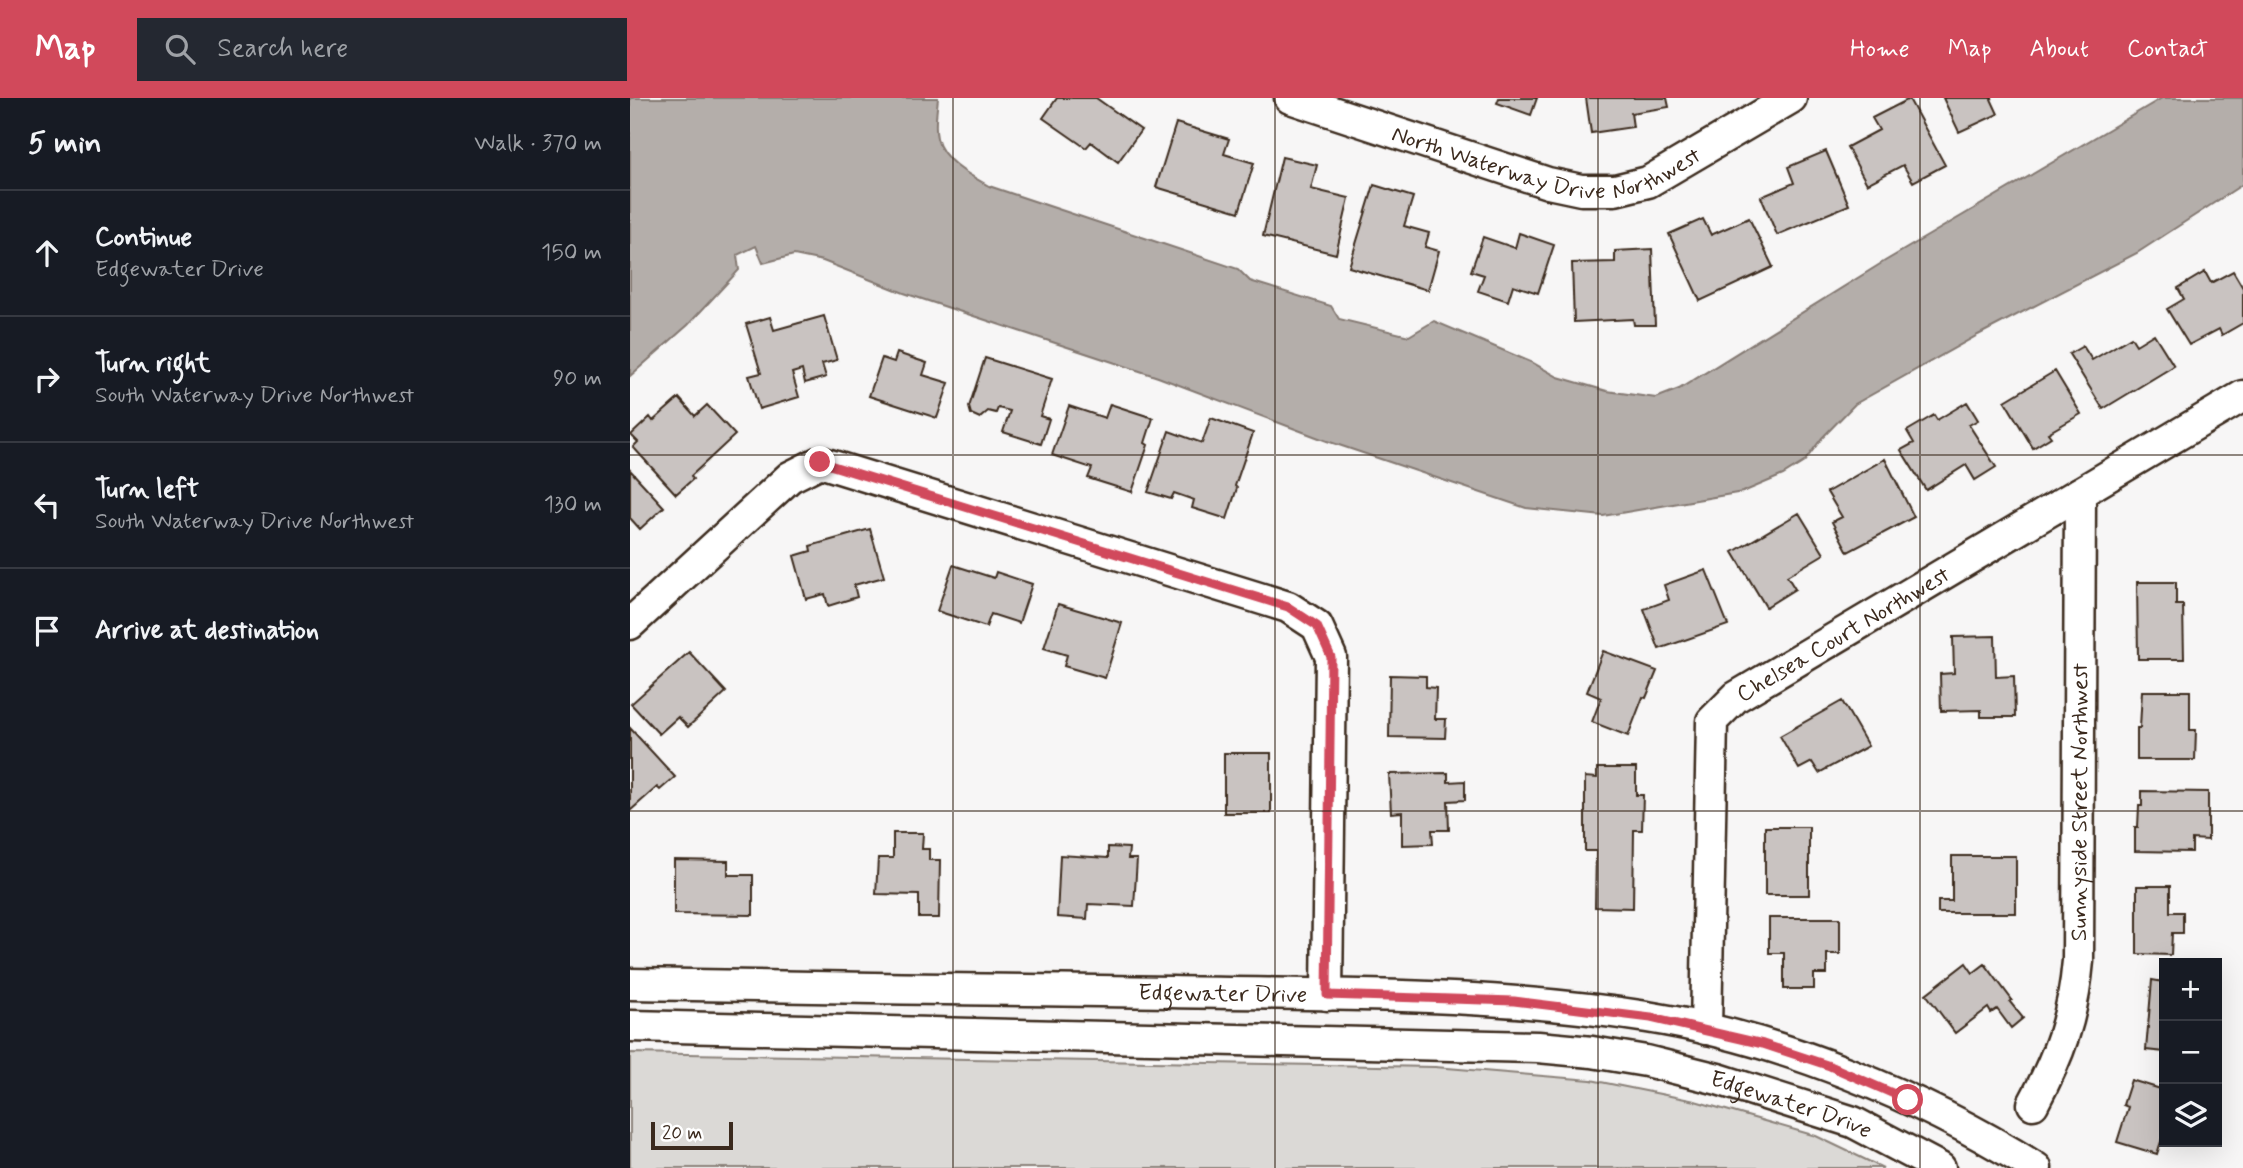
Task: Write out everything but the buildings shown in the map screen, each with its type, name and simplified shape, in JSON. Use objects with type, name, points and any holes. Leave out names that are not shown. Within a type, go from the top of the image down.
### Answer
[{"type":"street","name":"North Waterway Drive Northwest","points":[[1290,98],[1548,183],[1581,190],[1615,190],[1648,182],[1791,98]]},
{"type":"street","name":"Chelsea Court Northwest","points":[[1706,1029],[1713,721],[1736,697],[2243,396]]},
{"type":"street","points":[[630,624],[790,477],[820,462],[1288,607],[1317,626],[1331,657],[1327,995]]},
{"type":"street","name":"Sunnyside Street Northwest","points":[[2034,1104],[2064,1037],[2075,995],[2078,961],[2080,493]]},
{"type":"street","name":"Edgewater Drive","points":[[630,984],[1327,995],[1514,1001],[1651,1018],[1763,1044],[1830,1066],[1961,1126],[2036,1168]]},
{"type":"street","name":"Edgewater Drive","points":[[630,1026],[1538,1047],[1592,1052],[1718,1079],[1853,1122],[1940,1168]]},
{"type":"shaded area","points":[[630,98],[938,98],[936,128],[940,146],[958,167],[989,186],[1238,269],[1250,281],[1331,306],[1339,319],[1409,336],[1434,321],[1533,363],[1558,377],[1607,391],[1656,398],[1679,389],[1885,261],[2162,98],[2243,98],[2243,184],[2137,253],[1978,335],[1855,404],[1822,438],[1804,462],[1783,475],[1743,492],[1603,516],[1526,508],[1327,441],[1158,377],[904,293],[823,261],[794,255],[763,263],[756,246],[737,255],[739,270],[688,325],[630,376]]},
{"type":"shaded area","points":[[630,1053],[1435,1067],[1591,1080],[1695,1101],[1816,1136],[1883,1168],[630,1168]]},
{"type":"route","points":[[820,462],[1288,607],[1317,626],[1331,657],[1327,995],[1514,1001],[1651,1018],[1763,1044],[1830,1066],[1908,1100]]}]
